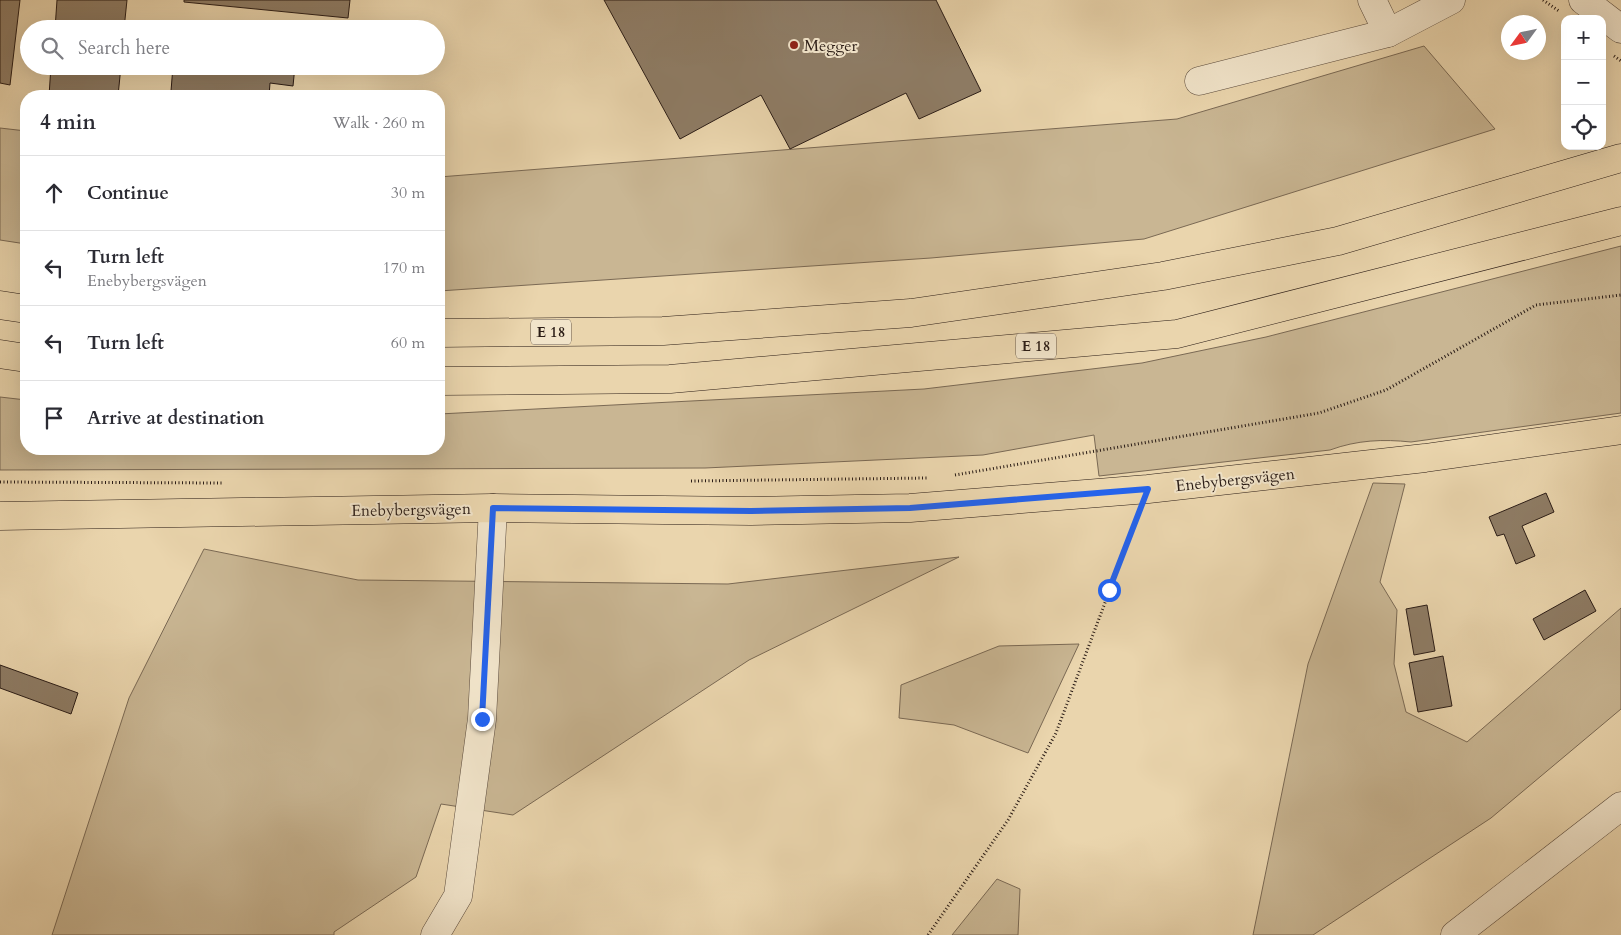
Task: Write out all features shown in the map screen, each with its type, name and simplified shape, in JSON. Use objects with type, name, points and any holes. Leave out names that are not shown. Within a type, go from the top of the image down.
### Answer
[{"type":"main road","name":"E 18","points":[[445,333],[663,331],[921,312],[1163,276],[1338,241],[1621,158]]},
{"type":"main road","name":"E 18","points":[[445,381],[670,379],[1177,334],[1621,221]]},
{"type":"main road","points":[[0,305],[20,308]]},
{"type":"main road","points":[[0,354],[20,357]]},
{"type":"main road","name":"Enebybergsvägen","points":[[0,516],[493,508],[751,511],[910,508],[1148,489],[1539,443],[1621,430]]},
{"type":"main road","name":"Enebybergsvägen","points":[[1539,443],[1621,438]]},
{"type":"street","points":[[1372,0],[1388,32]]},
{"type":"street","points":[[1198,81],[1388,32],[1451,0]]},
{"type":"street","points":[[1573,7],[1621,29]]},
{"type":"street","points":[[435,935],[458,896],[482,719],[493,508]]},
{"type":"street","points":[[1455,935],[1621,806]]},
{"type":"path","points":[[1543,0],[1573,7]]},
{"type":"path","points":[[952,476],[1319,413],[1386,390],[1536,305],[1621,295]]},
{"type":"path","points":[[690,481],[933,478]]},
{"type":"path","points":[[0,482],[226,484]]},
{"type":"path","points":[[928,935],[1008,820],[1056,733],[1148,489]]},
{"type":"shaded area","points":[[1424,46],[1495,129],[1144,239],[931,258],[445,291],[445,177],[1177,119]]},
{"type":"shaded area","points":[[0,128],[20,130],[20,243],[0,240]]},
{"type":"shaded area","points":[[1621,246],[1621,413],[1411,442],[1370,441],[1330,450],[1099,476],[1094,435],[983,455],[705,468],[0,470],[0,397],[20,399],[20,455],[445,455],[445,414],[924,389],[1142,363],[1266,337]]},
{"type":"shaded area","points":[[1373,483],[1405,484],[1380,582],[1397,610],[1394,664],[1406,712],[1467,742],[1621,608],[1621,709],[1491,818],[1313,935],[1253,935],[1308,664]]},
{"type":"shaded area","points":[[204,549],[358,580],[728,584],[959,557],[749,660],[513,815],[441,804],[416,877],[334,932],[334,935],[52,935],[129,698]]},
{"type":"shaded area","points":[[1079,644],[1028,753],[954,725],[899,718],[901,685],[999,646]]},
{"type":"shaded area","points":[[997,879],[1020,889],[1018,935],[952,935]]},
{"type":"building","points":[[0,0],[20,0],[10,85],[0,83]]},
{"type":"building","points":[[57,0],[127,0],[125,20],[56,20]]},
{"type":"building","points":[[184,0],[350,0],[348,18],[184,2]]},
{"type":"building","name":"Megger","points":[[604,0],[936,0],[981,91],[919,119],[906,93],[790,149],[761,95],[680,139]]},
{"type":"building","points":[[50,75],[120,75],[119,90],[49,90]]},
{"type":"building","points":[[172,75],[294,75],[293,86],[270,83],[269,90],[171,90]]},
{"type":"building","points":[[1546,493],[1554,512],[1522,526],[1535,556],[1516,564],[1504,534],[1497,536],[1489,517]]},
{"type":"building","points":[[1585,590],[1596,611],[1544,640],[1533,619]]},
{"type":"building","points":[[1427,605],[1435,651],[1414,655],[1406,609]]},
{"type":"building","points":[[1443,656],[1452,706],[1418,712],[1409,663]]},
{"type":"building","points":[[0,665],[78,693],[71,714],[0,688]]},
{"type":"place","name":"Megger","points":[[794,45]]},
{"type":"route","points":[[482,719],[493,508],[751,511],[910,508],[1148,489],[1109,590]]}]
